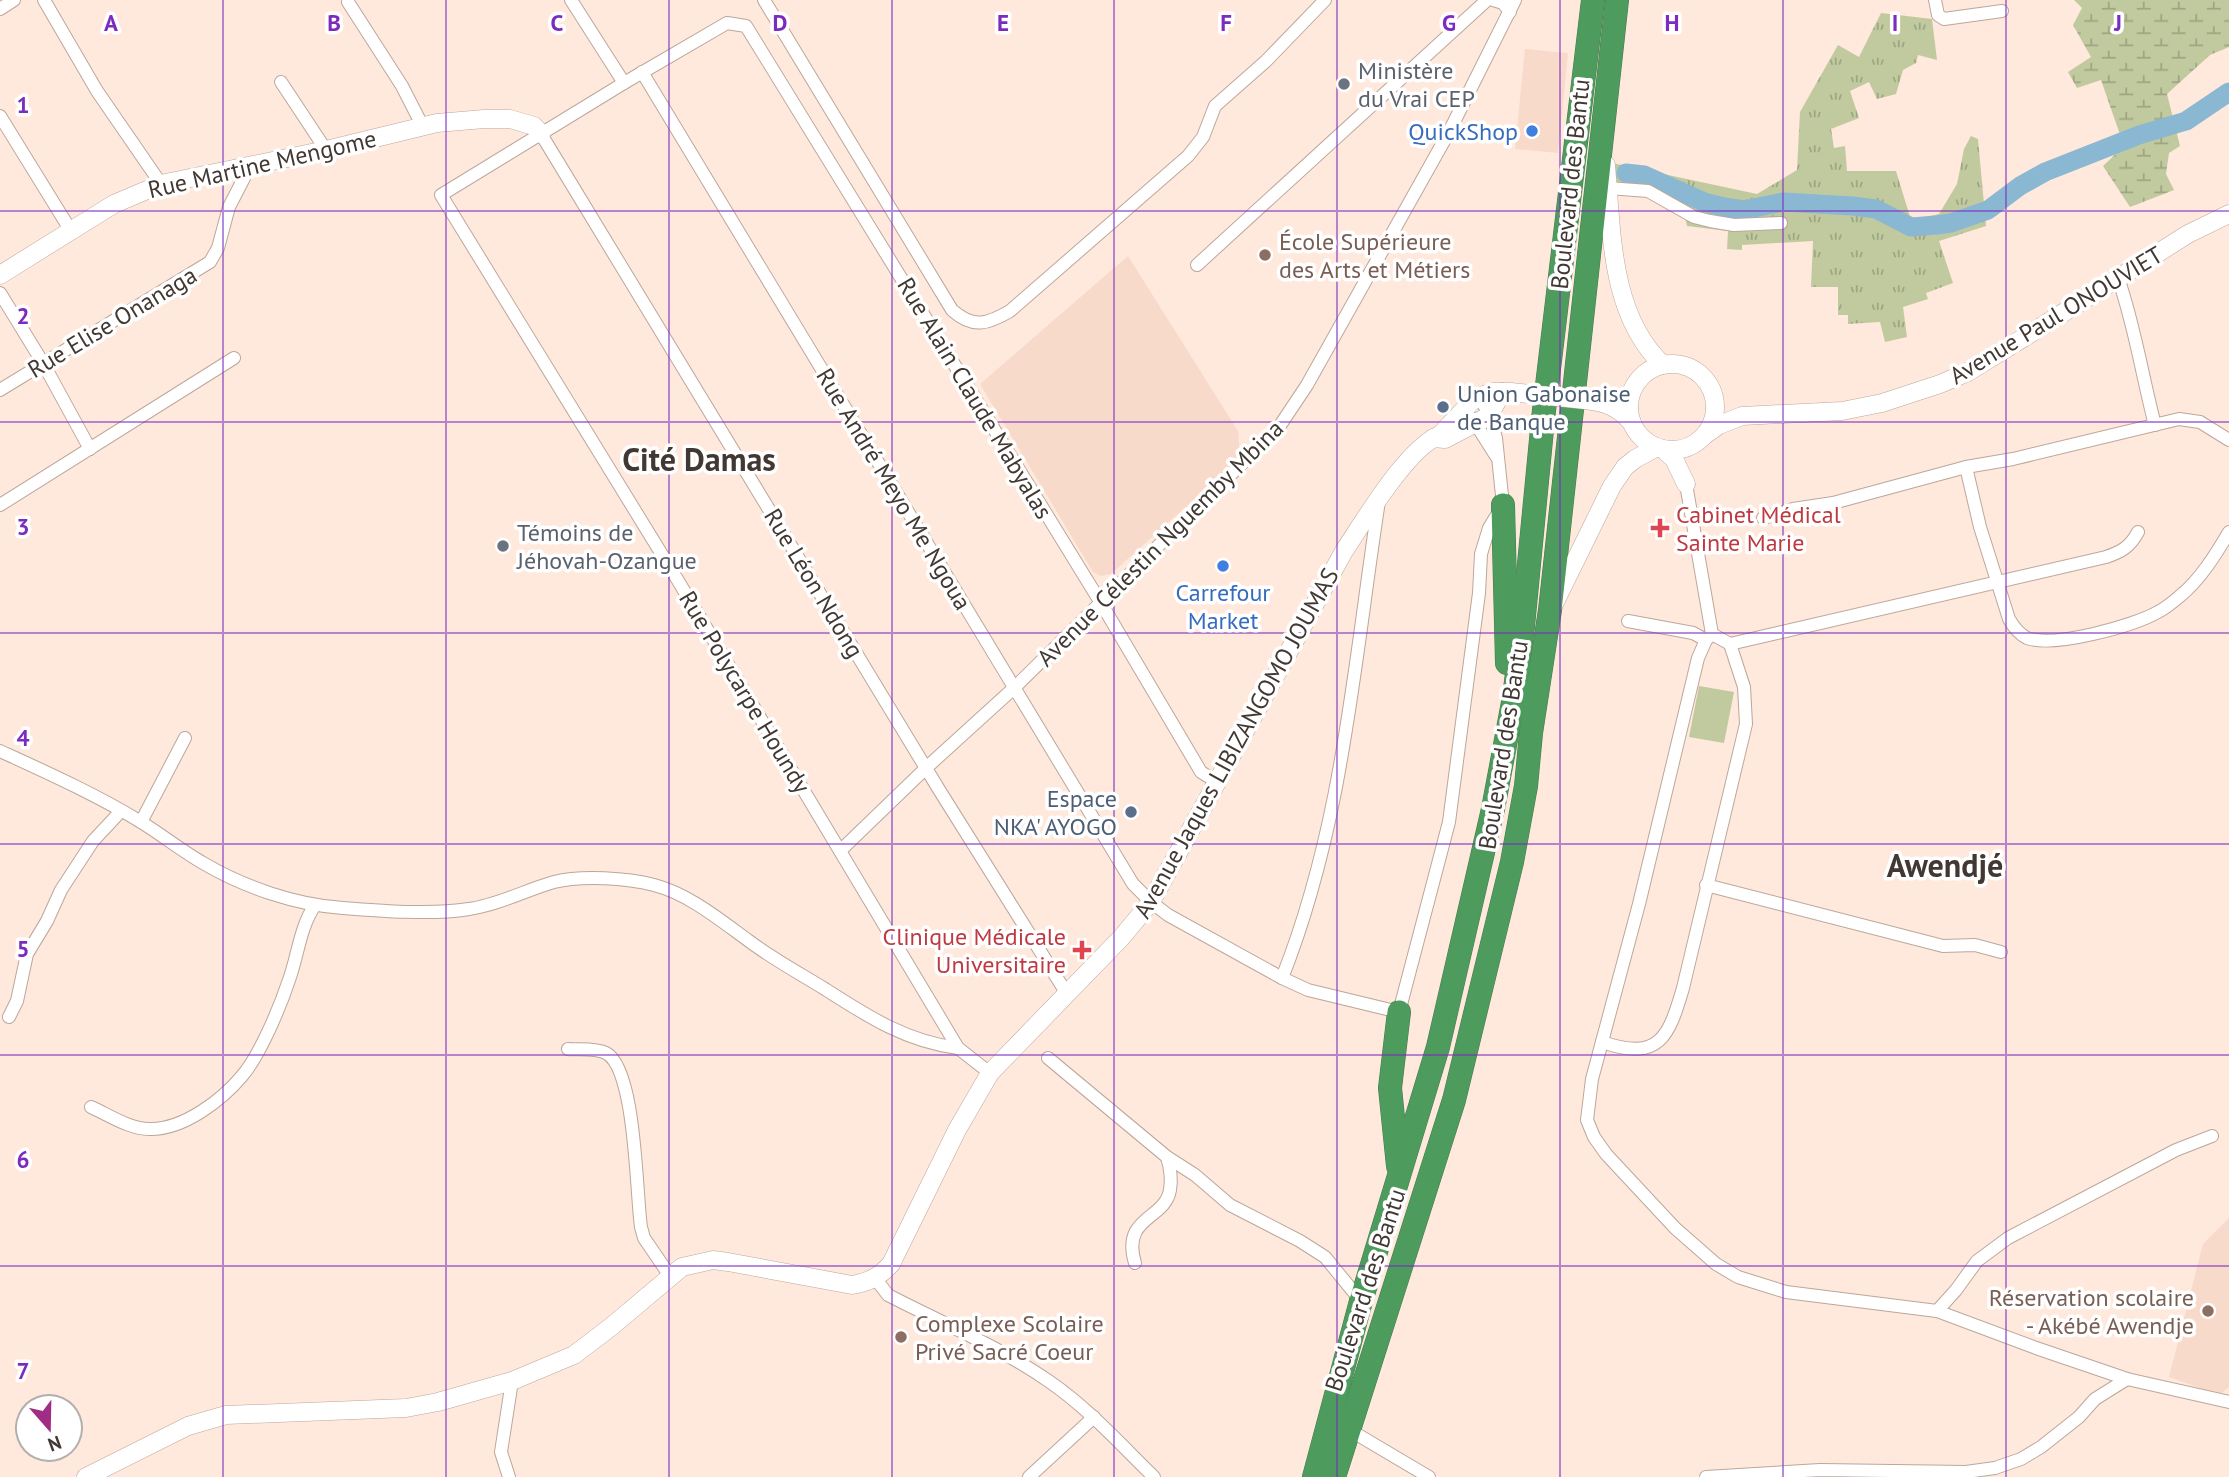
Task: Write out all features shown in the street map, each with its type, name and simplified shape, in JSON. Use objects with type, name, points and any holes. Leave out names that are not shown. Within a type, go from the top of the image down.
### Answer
[{"type":"highway","name":"Boulevard des Bantu","points":[[1314,1477],[1361,1301],[1438,1047],[1485,845],[1514,697],[1592,0]]},
{"type":"highway","name":"Boulevard des Bantu","points":[[1334,1477],[1454,1100],[1512,862],[1526,786],[1550,610],[1617,0]]},
{"type":"highway","points":[[1503,505],[1492,553],[1508,685],[1514,697]]},
{"type":"highway","points":[[1398,1173],[1390,1088],[1399,1012]]},
{"type":"main road","name":"Rue Martine Mengome","points":[[0,275],[131,195],[161,184],[326,150],[422,125],[499,118],[525,122],[534,126],[541,134]]},
{"type":"main road","points":[[1604,130],[1608,188],[1618,273],[1624,300],[1640,338],[1649,352],[1663,365]]},
{"type":"main road","name":"Avenue Paul ONOUVIET","points":[[1699,440],[1732,419],[1752,415],[1842,411],[1882,403],[1940,384],[1968,372],[2188,234],[2229,214]]},
{"type":"main road","points":[[1593,401],[1623,394],[1644,375],[1663,365],[1686,366],[1697,372],[1712,390],[1732,407],[1752,415]]},
{"type":"main road","points":[[1632,423],[1629,402],[1637,382]]},
{"type":"main road","points":[[1686,484],[1686,465],[1715,414],[1712,390]]},
{"type":"main road","points":[[1433,438],[1445,439],[1483,420],[1506,392]]},
{"type":"main road","points":[[1476,398],[1506,392],[1593,401],[1619,409],[1644,440],[1674,459],[1686,484]]},
{"type":"main road","name":"Avenue Jaques LIBIZANGOMO JOUMAS","points":[[875,1278],[891,1264],[957,1130],[990,1073],[1121,938],[1151,902],[1344,551],[1379,497],[1405,465],[1433,438],[1440,435],[1476,398]]},
{"type":"main road","points":[[1550,610],[1612,486],[1625,467],[1635,458],[1660,448],[1684,448],[1699,440]]},
{"type":"main road","points":[[86,1477],[188,1426],[226,1415],[406,1408],[512,1381],[574,1355],[682,1267],[713,1260],[852,1285],[875,1278]]},
{"type":"street","points":[[0,9],[14,0]]},
{"type":"street","points":[[44,0],[97,91],[161,184]]},
{"type":"street","points":[[570,0],[624,83]]},
{"type":"street","points":[[764,0],[952,310],[962,320],[976,323],[994,320],[1010,311],[1188,156],[1203,137],[1215,106],[1266,61],[1325,0]]},
{"type":"street","points":[[1197,265],[1489,0],[1513,6]]},
{"type":"street","points":[[1935,0],[1938,15],[1944,19],[2002,11]]},
{"type":"street","points":[[348,2],[402,86],[422,125]]},
{"type":"street","name":"Avenue Célestin Nguemby Mbina","points":[[841,850],[1014,688],[1263,445],[1288,415],[1449,132],[1513,6]]},
{"type":"street","name":"Rue Alain Claude Mabyalas","points":[[642,72],[727,23],[746,26],[1101,603],[1201,772],[1217,782]]},
{"type":"street","points":[[541,134],[642,72]]},
{"type":"street","name":"Rue André Meyo Me Ngoua","points":[[642,72],[1133,884],[1168,915],[1282,978],[1308,990],[1399,1012]]},
{"type":"street","points":[[281,82],[326,150]]},
{"type":"street","points":[[0,116],[71,231]]},
{"type":"street","name":"Rue Polycarpe Houndy","points":[[541,134],[441,195],[841,850],[958,1048],[990,1073]]},
{"type":"street","name":"Rue Léon Ndong","points":[[541,134],[926,768],[1067,994]]},
{"type":"street","name":"Rue Elise Onanaga","points":[[0,390],[210,262],[218,248],[229,208],[244,178],[243,168]]},
{"type":"street","points":[[1608,188],[1648,191],[1694,217],[1710,221],[1734,225],[1781,223]]},
{"type":"street","points":[[2118,278],[2131,317],[2147,399],[2155,425]]},
{"type":"street","points":[[0,293],[43,363],[90,449]]},
{"type":"street","points":[[0,505],[234,358]]},
{"type":"street","points":[[1476,398],[1470,414],[1483,420],[1496,456],[1503,505]]},
{"type":"street","points":[[1763,518],[1793,509],[1833,503],[1966,467],[2013,459],[2155,425],[2191,419],[2229,440]]},
{"type":"street","points":[[1966,467],[1980,527],[2009,619],[2013,627],[2024,636],[2050,640],[2090,634],[2144,618],[2170,604],[2194,581],[2229,532]]},
{"type":"street","points":[[1686,484],[1709,637],[1695,670],[1639,904],[1602,1042],[1588,1104],[1587,1120],[1594,1137],[1606,1154],[1667,1219],[1716,1264],[1738,1277],[1786,1292],[1937,1311],[2127,1379],[2229,1402]]},
{"type":"street","points":[[1282,978],[1312,888],[1332,813],[1345,745],[1379,497]]},
{"type":"street","points":[[1628,621],[1693,633],[1730,644],[2122,552],[2133,542],[2138,532]]},
{"type":"street","points":[[1399,1012],[1449,822],[1479,593],[1492,553]]},
{"type":"street","points":[[1602,1042],[1627,1049],[1639,1049],[1661,1040],[1670,1028],[1683,988],[1746,724],[1744,687],[1730,644]]},
{"type":"street","points":[[141,822],[185,738]]},
{"type":"street","points":[[0,751],[141,822],[222,874],[316,905],[458,911],[487,906],[569,879],[589,878],[653,885],[670,891],[709,913],[782,964],[872,1020],[922,1040],[958,1048]]},
{"type":"street","points":[[9,1017],[17,1001],[27,954],[47,921],[61,890],[93,841],[121,811]]},
{"type":"street","points":[[1706,885],[1935,944],[1975,945],[2001,952]]},
{"type":"street","points":[[91,1107],[131,1126],[151,1130],[185,1120],[225,1092],[243,1075],[262,1041],[287,985],[307,916],[316,905]]},
{"type":"street","points":[[568,1049],[605,1053],[621,1071],[633,1135],[641,1227],[644,1238],[670,1276]]},
{"type":"street","points":[[1048,1058],[1167,1157],[1195,1175],[1230,1205],[1325,1257],[1361,1301]]},
{"type":"street","points":[[1937,1311],[1977,1261],[2008,1238],[2176,1150],[2212,1136]]},
{"type":"street","points":[[1135,1263],[1132,1251],[1135,1233],[1163,1204],[1170,1192],[1167,1157]]},
{"type":"street","points":[[875,1278],[888,1295],[1026,1366],[1051,1382],[1094,1417],[1154,1477]]},
{"type":"street","points":[[1706,1477],[1821,1470],[1966,1472],[1995,1468],[2021,1459],[2041,1447],[2079,1417],[2095,1399],[2127,1379]]},
{"type":"street","points":[[509,1477],[501,1452],[512,1381]]},
{"type":"street","points":[[1029,1477],[1094,1417]]},
{"type":"street","points":[[1348,1429],[1429,1477]]},
{"type":"shaded area","points":[[1525,49],[1568,53],[1558,153],[1515,149]]},
{"type":"shaded area","points":[[1128,256],[1238,431],[1240,458],[1111,574],[1101,576],[1093,572],[980,384]]},
{"type":"shaded area","name":"Réservation scolaire - Akébé Awendje","points":[[2229,1218],[2229,1387],[2219,1395],[2169,1377],[2203,1244]]},
{"type":"green space","points":[[2074,0],[2229,0],[2229,47],[2210,55],[2167,94],[2180,146],[2169,153],[2166,174],[2174,190],[2130,207],[2103,166],[2124,146],[2101,80],[2077,88],[2068,72],[2091,57],[2073,25],[2082,8]]},
{"type":"green space","points":[[1881,13],[1932,19],[1937,60],[1918,55],[1916,63],[1903,70],[1896,94],[1877,99],[1869,82],[1850,91],[1859,118],[1831,129],[1834,148],[1845,146],[1847,171],[1896,171],[1911,220],[1939,214],[1957,184],[1964,149],[1971,136],[1978,139],[1986,226],[1939,241],[1953,283],[1926,293],[1928,299],[1903,307],[1907,337],[1885,342],[1880,322],[1848,324],[1848,315],[1838,315],[1838,287],[1811,287],[1813,241],[1742,245],[1742,250],[1727,249],[1728,231],[1687,226],[1682,203],[1614,191],[1612,163],[1757,194],[1797,170],[1800,112],[1838,45],[1859,57]]},
{"type":"green space","points":[[1699,686],[1734,692],[1724,743],[1689,737]]},
{"type":"waterway","points":[[1626,173],[1644,175],[1704,202],[1724,207],[1744,210],[1783,202],[1853,206],[1876,209],[1911,227],[1937,225],[1988,210],[2020,186],[2045,172],[2139,135],[2186,121],[2229,92]]},
{"type":"place","name":"Ministère du Vrai CEP","points":[[1344,84]]},
{"type":"place","name":"QuickShop","points":[[1532,131]]},
{"type":"place","name":"École Supérieure des Arts et Métiers","points":[[1265,255]]},
{"type":"place","name":"Union Gabonaise de Banque","points":[[1443,407]]},
{"type":"place","name":"Cabinet Médical Sainte Marie","points":[[1660,528]]},
{"type":"place","name":"Témoins de Jéhovah-Ozangue","points":[[503,546]]},
{"type":"place","name":"Carrefour Market","points":[[1223,566]]},
{"type":"place","name":"Espace NKA' AYOGO","points":[[1131,812]]},
{"type":"place","name":"Clinique Médicale Universitaire","points":[[1082,950]]},
{"type":"place","name":"Réservation scolaire - Akébé Awendje","points":[[2208,1311]]},
{"type":"place","name":"Complexe Scolaire Privé Sacré Coeur","points":[[901,1337]]},
{"type":"district","name":"Cité Damas","points":[[699,459]]},
{"type":"district","name":"Awendjé","points":[[1945,865]]}]
